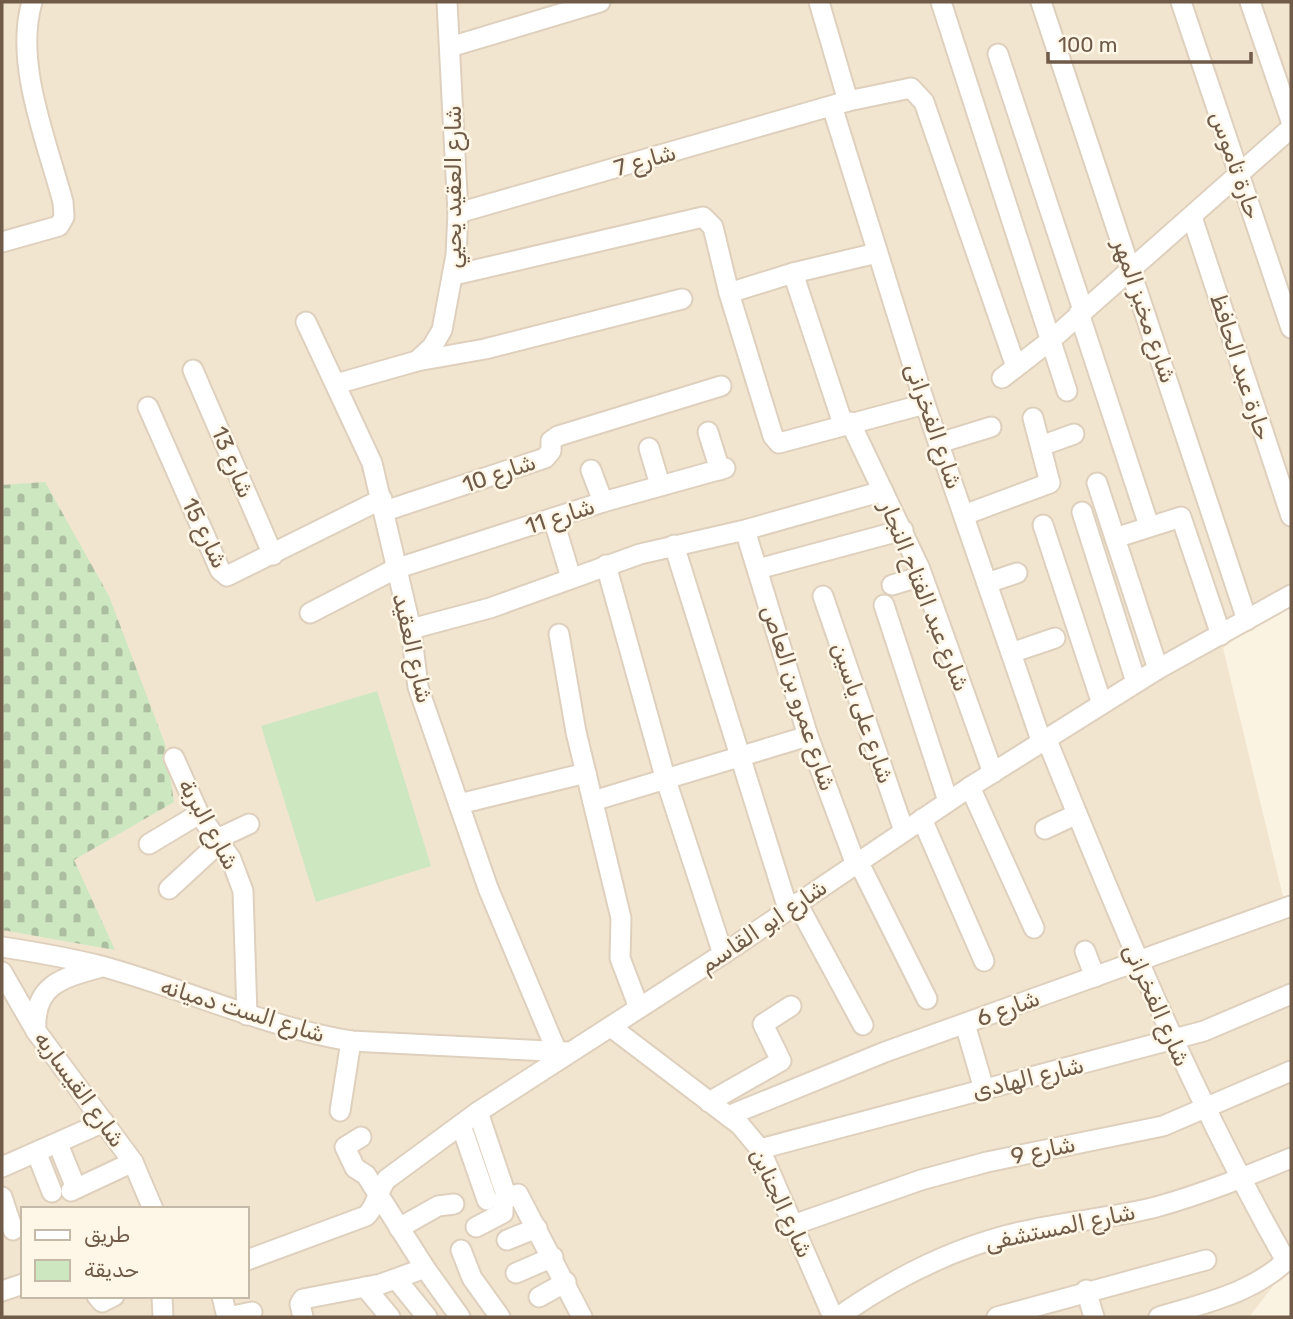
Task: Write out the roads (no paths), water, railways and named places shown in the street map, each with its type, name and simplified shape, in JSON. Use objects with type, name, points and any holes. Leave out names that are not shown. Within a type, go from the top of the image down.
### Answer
[{"type":"street","points":[[2,242],[59,226],[64,217],[63,202],[30,75],[26,34],[32,2]]},
{"type":"street","name":"شارع العقيد يحيي","points":[[416,361],[432,347],[442,330],[454,275],[458,213],[447,2]]},
{"type":"street","points":[[450,47],[600,2]]},
{"type":"street","name":"شارع الفخرانى","points":[[819,2],[840,104],[877,253],[1011,653],[1136,961],[1172,1041],[1240,1179],[1289,1258]]},
{"type":"street","points":[[942,2],[1067,391]]},
{"type":"street","name":"شارع مخبز المهر","points":[[1041,2],[1247,620]]},
{"type":"street","name":"حارة تاموس","points":[[1181,2],[1291,328]]},
{"type":"street","points":[[1051,340],[1290,133],[1250,2]]},
{"type":"street","points":[[998,54],[1149,526]]},
{"type":"street","name":"شارع 7","points":[[458,213],[840,104],[907,88],[920,94],[1009,373],[1051,340]]},
{"type":"street","points":[[454,275],[699,216],[712,223],[729,293],[776,440],[785,443],[846,423],[926,404]]},
{"type":"street","name":"حارة عبد الحافظ","points":[[1192,217],[1291,516]]},
{"type":"street","points":[[729,293],[793,273],[877,253]]},
{"type":"street","name":"شارع عبد الفتاح النجار","points":[[793,273],[846,423],[903,530],[922,576],[993,773]]},
{"type":"street","points":[[336,384],[416,361],[485,349],[682,299]]},
{"type":"street","name":"شارع العقيد","points":[[306,322],[366,448],[383,505],[395,569],[411,629],[418,687],[488,888],[565,1052]]},
{"type":"street","name":"شارع 13","points":[[193,370],[273,555]]},
{"type":"street","name":"شارع 10","points":[[383,505],[545,458],[551,451],[551,441],[558,436],[721,386]]},
{"type":"street","name":"شارع 15","points":[[148,407],[222,574],[232,575],[383,505]]},
{"type":"street","points":[[964,515],[1050,483],[1033,418]]},
{"type":"street","points":[[939,443],[991,427]]},
{"type":"street","name":"شارع 11","points":[[310,613],[395,569],[603,502],[723,469],[708,432]]},
{"type":"street","points":[[1041,446],[1074,434]]},
{"type":"street","points":[[649,448],[660,485]]},
{"type":"street","points":[[591,470],[603,502]]},
{"type":"street","points":[[1097,483],[1158,669]]},
{"type":"street","points":[[411,629],[490,608],[606,565],[674,545],[745,530],[883,491]]},
{"type":"street","points":[[1082,512],[1136,682]]},
{"type":"street","points":[[1115,538],[1181,517],[1221,635]]},
{"type":"street","points":[[553,518],[571,578]]},
{"type":"street","points":[[1043,525],[1102,704]]},
{"type":"street","name":"شارع عمرو بن العاص","points":[[745,530],[808,736],[857,864],[927,999]]},
{"type":"street","points":[[758,569],[903,530]]},
{"type":"street","points":[[674,545],[738,756],[793,906],[863,1026]]},
{"type":"street","points":[[606,565],[665,777],[723,954]]},
{"type":"street","points":[[987,583],[1017,573]]},
{"type":"street","points":[[892,585],[922,576]]},
{"type":"street","name":"شارع ابو القاسم","points":[[248,1260],[366,1216],[372,1211],[376,1196],[387,1179],[565,1052],[611,1027],[948,801],[1136,682],[1291,595]]},
{"type":"street","name":"شارع على ياسين","points":[[822,596],[904,831]]},
{"type":"street","points":[[884,605],[948,801]]},
{"type":"street","points":[[559,634],[586,773],[621,918],[620,958],[639,1008]]},
{"type":"street","points":[[1011,653],[1055,638]]},
{"type":"street","points":[[593,801],[665,777],[808,736]]},
{"type":"street","name":"شارع البربة","points":[[174,758],[199,814],[238,874],[246,907],[247,1015]]},
{"type":"street","points":[[460,804],[586,773]]},
{"type":"street","points":[[970,787],[1034,928]]},
{"type":"street","points":[[149,844],[199,814]]},
{"type":"street","points":[[1045,830],[1077,814]]},
{"type":"street","points":[[922,819],[984,961]]},
{"type":"street","points":[[169,889],[218,840],[249,824]]},
{"type":"street","name":"شارع 6","points":[[728,1116],[828,1074],[1291,906]]},
{"type":"street","name":"شارع الست دميانه","points":[[2,947],[103,967],[281,1027],[351,1041],[565,1052]]},
{"type":"street","points":[[1085,951],[1095,976]]},
{"type":"street","points":[[36,1031],[38,1007],[51,986],[61,979],[103,967]]},
{"type":"street","name":"شارع القيساريه","points":[[2,972],[36,1031],[133,1162],[152,1207]]},
{"type":"street","name":"شارع الهادى","points":[[760,1149],[1172,1041],[1235,1021],[1291,994]]},
{"type":"street","points":[[709,1102],[781,1061],[763,1024],[791,1006]]},
{"type":"street","points":[[965,1024],[984,1089]]},
{"type":"street","name":"شارع الجناين","points":[[611,1027],[728,1116],[760,1149],[835,1317]]},
{"type":"street","points":[[340,1111],[351,1041]]},
{"type":"street","name":"شارع 9","points":[[793,1225],[921,1180],[1053,1147],[1163,1126],[1291,1071]]},
{"type":"street","points":[[478,1112],[497,1199]]},
{"type":"street","points":[[2,1167],[37,1154],[104,1122]]},
{"type":"street","points":[[461,1125],[497,1199],[502,1202],[503,1213],[476,1227]]},
{"type":"street","points":[[361,1137],[347,1142],[345,1147],[355,1168],[364,1173],[376,1196],[460,1317]]},
{"type":"street","points":[[58,1144],[66,1190]]},
{"type":"street","points":[[37,1154],[66,1190]]},
{"type":"street","name":"شارع المستشفى","points":[[835,1317],[906,1274],[983,1242],[1023,1231],[1154,1207],[1240,1179],[1291,1158]]},
{"type":"street","points":[[66,1190],[133,1162]]},
{"type":"street","points":[[497,1199],[519,1195],[562,1266],[582,1317]]},
{"type":"street","points":[[2,1197],[13,1230]]},
{"type":"street","points":[[399,1228],[438,1206],[454,1204]]},
{"type":"street","points":[[507,1240],[537,1228]]},
{"type":"street","points":[[461,1250],[472,1278],[500,1317]]},
{"type":"street","points":[[1159,1317],[1236,1293],[1289,1258]]},
{"type":"street","points":[[998,1317],[1086,1290],[1206,1260]]},
{"type":"street","points":[[516,1273],[562,1266]]},
{"type":"street","points":[[538,1297],[562,1266]]},
{"type":"street","points":[[303,1317],[300,1304],[303,1299],[397,1280],[425,1268]]},
{"type":"street","points":[[397,1280],[427,1317]]},
{"type":"street","points":[[2,1291],[21,1285]]},
{"type":"street","points":[[365,1287],[390,1317]]},
{"type":"street","points":[[1086,1290],[1094,1317]]},
{"type":"street","points":[[162,1298],[163,1317]]},
{"type":"street","points":[[222,1298],[227,1317],[252,1312]]}]
